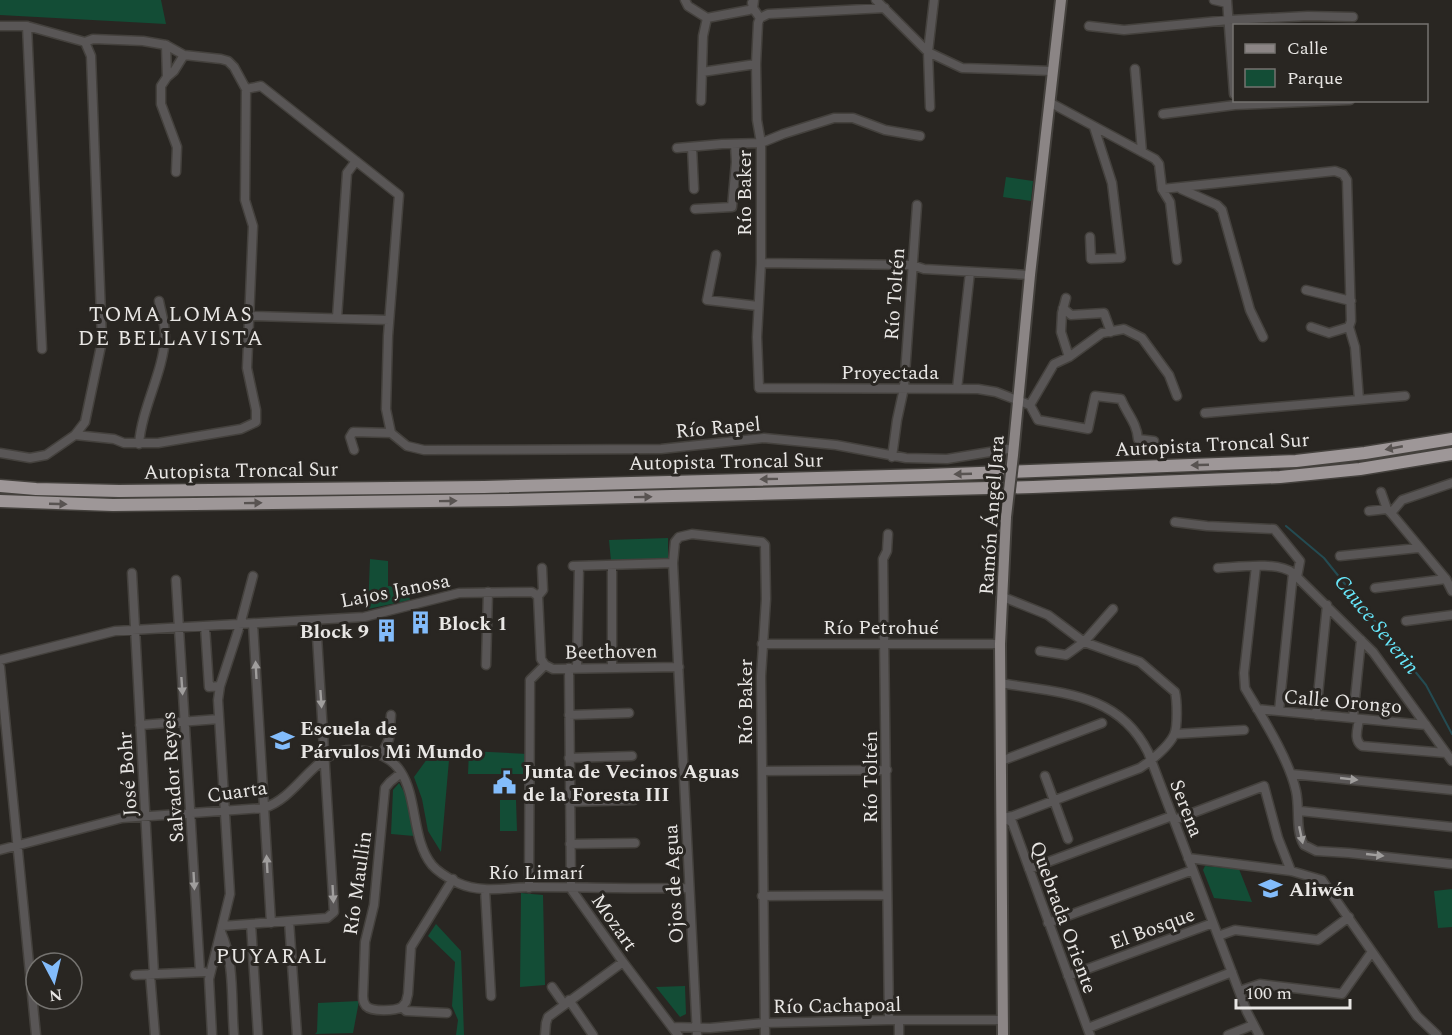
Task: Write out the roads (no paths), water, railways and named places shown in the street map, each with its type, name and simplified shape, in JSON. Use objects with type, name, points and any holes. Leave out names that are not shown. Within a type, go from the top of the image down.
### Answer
[{"type":"highway","name":"Autopista Troncal Sur","points":[[0,486],[96,491],[472,487],[927,476],[1296,461],[1353,455],[1452,439]]},
{"type":"highway","name":"Autopista Troncal Sur","points":[[0,501],[112,506],[509,500],[1045,486],[1280,477],[1360,469],[1452,454]]},
{"type":"main road","name":"Ramón Ángel Jara","points":[[1003,1035],[999,644],[1006,517],[1061,0]]},
{"type":"street","points":[[685,0],[688,6],[707,18]]},
{"type":"street","points":[[876,0],[928,52],[962,68],[1053,71]]},
{"type":"street","points":[[930,107],[928,52],[934,0]]},
{"type":"street","points":[[1214,0],[1227,2],[1233,79]]},
{"type":"street","points":[[707,18],[753,3],[760,18],[768,14],[885,8]]},
{"type":"street","points":[[1089,26],[1124,30],[1229,20],[1353,16]]},
{"type":"street","points":[[701,101],[703,36],[707,18]]},
{"type":"street","name":"Río Baker","points":[[759,388],[757,337],[761,143],[757,120],[756,64],[760,18]]},
{"type":"street","points":[[0,26],[27,26],[85,42],[93,39],[143,41],[166,45],[184,55],[221,59],[228,61],[234,67],[246,89],[245,200],[253,226],[247,368],[256,410],[255,422],[251,426],[219,434],[158,443],[139,444],[75,435]]},
{"type":"street","points":[[27,26],[42,349]]},
{"type":"street","points":[[0,453],[30,458],[45,455],[75,435],[85,422],[102,341],[91,56],[85,42]]},
{"type":"street","points":[[166,45],[167,76]]},
{"type":"street","points":[[176,172],[177,147],[161,104],[161,86],[184,55]]},
{"type":"street","points":[[702,72],[756,64]]},
{"type":"street","points":[[1136,69],[1142,152]]},
{"type":"street","points":[[246,89],[261,86],[399,195],[389,320],[386,409],[391,434],[353,432],[350,436],[354,450]]},
{"type":"street","points":[[1049,102],[1155,159],[1159,164],[1162,189],[1170,202],[1177,260]]},
{"type":"street","points":[[1163,114],[1235,103],[1273,102]]},
{"type":"street","points":[[678,148],[761,143],[834,118],[853,118],[885,130],[920,136]]},
{"type":"street","points":[[1090,237],[1091,259],[1121,258],[1112,183],[1094,127]]},
{"type":"street","points":[[695,209],[732,207],[736,162],[735,144]]},
{"type":"street","points":[[692,147],[694,189]]},
{"type":"street","points":[[337,318],[347,172],[356,161]]},
{"type":"street","points":[[1162,189],[1335,171],[1343,174],[1347,180],[1351,301],[1349,327],[1355,346],[1359,400]]},
{"type":"street","points":[[1179,188],[1217,205],[1222,210],[1250,310],[1263,336]]},
{"type":"street","name":"Río Toltén","points":[[892,457],[904,388],[917,205]]},
{"type":"street","points":[[716,255],[707,300],[758,306]]},
{"type":"street","points":[[760,263],[912,265],[924,269],[1030,275]]},
{"type":"street","points":[[957,389],[970,272]]},
{"type":"street","points":[[1306,290],[1351,301]]},
{"type":"street","points":[[1066,298],[1061,332],[1069,357]]},
{"type":"street","points":[[139,444],[141,424],[159,368],[165,338],[159,301]]},
{"type":"street","points":[[1063,308],[1071,315],[1104,313],[1111,332]]},
{"type":"street","points":[[250,316],[389,320]]},
{"type":"street","points":[[1311,327],[1329,333],[1349,327]]},
{"type":"street","points":[[1030,405],[1054,364],[1069,357],[1102,333],[1124,329],[1142,338],[1169,375],[1177,396]]},
{"type":"street","name":"Proyectada","points":[[759,388],[978,388],[1030,405],[1038,420],[1088,429],[1095,396],[1120,399],[1126,413],[1138,427],[1138,439],[1154,441]]},
{"type":"street","points":[[1205,413],[1405,396]]},
{"type":"street","name":"Río Rapel","points":[[391,434],[407,446],[424,450],[661,449],[764,438],[836,445],[892,457],[947,459],[1013,452]]},
{"type":"street","points":[[1369,511],[1389,511],[1402,500],[1452,483]]},
{"type":"street","points":[[1381,492],[1389,511],[1446,579],[1452,591]]},
{"type":"street","points":[[1175,522],[1274,529],[1299,561],[1295,575],[1279,711]]},
{"type":"street","name":"Río Toltén","points":[[888,534],[887,551],[883,559],[889,1020]]},
{"type":"street","name":"Río Baker","points":[[673,552],[675,542],[679,537],[685,535],[762,542],[765,545],[766,599],[762,644],[762,896],[765,1035]]},
{"type":"street","points":[[1340,556],[1418,548]]},
{"type":"street","name":"Ojos de Agua","points":[[673,552],[697,1031]]},
{"type":"street","points":[[612,667],[612,565],[672,563]]},
{"type":"street","name":"Mozart","points":[[612,565],[576,566],[569,715],[571,889],[678,1035]]},
{"type":"street","points":[[1256,566],[1245,688],[1291,774],[1300,811],[1300,840],[1308,849],[1316,851],[1349,852],[1452,864]]},
{"type":"street","points":[[1218,568],[1256,566],[1287,568],[1373,652],[1452,761]]},
{"type":"street","points":[[529,888],[530,680],[545,665],[541,659],[537,596],[543,590],[542,568]]},
{"type":"street","name":"José Bohr","points":[[132,573],[147,817],[155,1035]]},
{"type":"street","points":[[212,1035],[209,990],[211,973],[229,901],[230,886],[219,718],[220,686],[253,576]]},
{"type":"street","points":[[1375,588],[1446,579]]},
{"type":"street","name":"Salvador Reyes","points":[[176,580],[200,972]]},
{"type":"street","points":[[486,665],[488,592]]},
{"type":"street","name":"Lajos Janosa","points":[[0,660],[115,631],[364,617],[459,593],[532,592],[537,596]]},
{"type":"street","points":[[1001,818],[1013,816],[1140,768],[1152,761],[1175,734],[1177,699],[1175,692],[1140,663],[1084,642],[1048,615],[1003,597]]},
{"type":"street","points":[[1316,715],[1327,605]]},
{"type":"street","points":[[1040,651],[1066,655],[1084,642],[1113,609]]},
{"type":"street","points":[[1406,621],[1452,615]]},
{"type":"street","points":[[222,929],[331,916],[334,912],[316,620]]},
{"type":"street","points":[[253,624],[270,923]]},
{"type":"street","points":[[205,626],[209,687],[220,686]]},
{"type":"street","points":[[1361,640],[1356,719],[1358,743],[1362,746],[1446,753]]},
{"type":"street","name":"Río Petrohué","points":[[762,644],[999,644]]},
{"type":"street","name":"Beethoven","points":[[545,665],[553,669],[679,667]]},
{"type":"street","points":[[0,667],[18,846],[33,1034]]},
{"type":"street","name":"Serena","points":[[1000,683],[1077,696],[1104,705],[1133,728],[1144,743],[1152,761],[1239,991],[1248,1030],[1259,1035]]},
{"type":"street","name":"Calle Orongo","points":[[1257,709],[1426,725]]},
{"type":"street","points":[[569,715],[629,713]]},
{"type":"street","points":[[382,754],[389,739],[391,715]]},
{"type":"street","points":[[140,725],[219,718]]},
{"type":"street","points":[[1001,761],[1102,723]]},
{"type":"street","points":[[1175,734],[1244,730]]},
{"type":"street","name":"Cuarta","points":[[0,850],[108,820],[264,808],[280,801],[325,758],[338,751],[356,750],[382,754]]},
{"type":"street","name":"Río Limarí","points":[[382,754],[401,774],[411,797],[423,849],[432,866],[458,883],[485,890],[689,888]]},
{"type":"street","points":[[569,758],[632,756]]},
{"type":"street","points":[[762,771],[887,771]]},
{"type":"street","name":"Río Maullin","points":[[401,774],[390,782],[386,789],[374,905],[365,942],[364,1004],[369,1008],[397,1010],[402,1007]]},
{"type":"street","points":[[1291,774],[1452,790]]},
{"type":"street","points":[[1045,776],[1068,839]]},
{"type":"street","points":[[1029,869],[1264,786],[1278,838],[1291,871]]},
{"type":"street","points":[[569,802],[634,800]]},
{"type":"street","points":[[1300,811],[1452,827]]},
{"type":"street","name":"Quebrada Oriente","points":[[1001,818],[1012,822],[1089,1032]]},
{"type":"street","points":[[570,844],[635,843]]},
{"type":"street","points":[[1188,858],[1291,871],[1322,880],[1417,1016],[1427,1028],[1437,1035]]},
{"type":"street","points":[[1048,923],[1193,870]]},
{"type":"street","points":[[447,1013],[406,1011],[402,1007],[408,994],[411,947],[453,879]]},
{"type":"street","points":[[485,890],[491,996]]},
{"type":"street","points":[[762,896],[887,895]]},
{"type":"street","points":[[1218,936],[1235,930],[1318,940],[1349,917]]},
{"type":"street","points":[[290,921],[297,1035]]},
{"type":"street","name":"El Bosque","points":[[1068,976],[1213,923]]},
{"type":"street","points":[[251,924],[258,1035]]},
{"type":"street","points":[[222,929],[229,958],[234,1035]]},
{"type":"street","points":[[1239,991],[1260,984],[1342,994],[1371,953]]},
{"type":"street","points":[[545,1035],[548,1017],[623,962]]},
{"type":"street","points":[[1089,1032],[1232,972]]},
{"type":"street","points":[[135,975],[211,973]]},
{"type":"street","points":[[552,987],[593,1035]]},
{"type":"street","points":[[899,1020],[899,1035]]},
{"type":"street","name":"Río Cachapoal","points":[[672,1027],[697,1031],[765,1023],[1003,1020]]},
{"type":"street","points":[[1228,1035],[1248,1030]]},
{"type":"waterway","name":"Cauce Severin","points":[[1286,526],[1324,558],[1426,685],[1452,734]]},
{"type":"place","name":"Block 1","points":[[420,623]]},
{"type":"place","name":"Block 9","points":[[387,631]]},
{"type":"place","name":"Escuela de Párvulos Mi Mundo","points":[[282,740]]},
{"type":"place","name":"Junta de Vecinos Aguas de la Foresta III","points":[[505,782]]},
{"type":"place","name":"Aliwén","points":[[1271,889]]},
{"type":"district","name":"TOMA LOMAS DE BELLAVISTA","points":[[171,326]]},
{"type":"district","name":"PUYARAL","points":[[272,956]]}]
